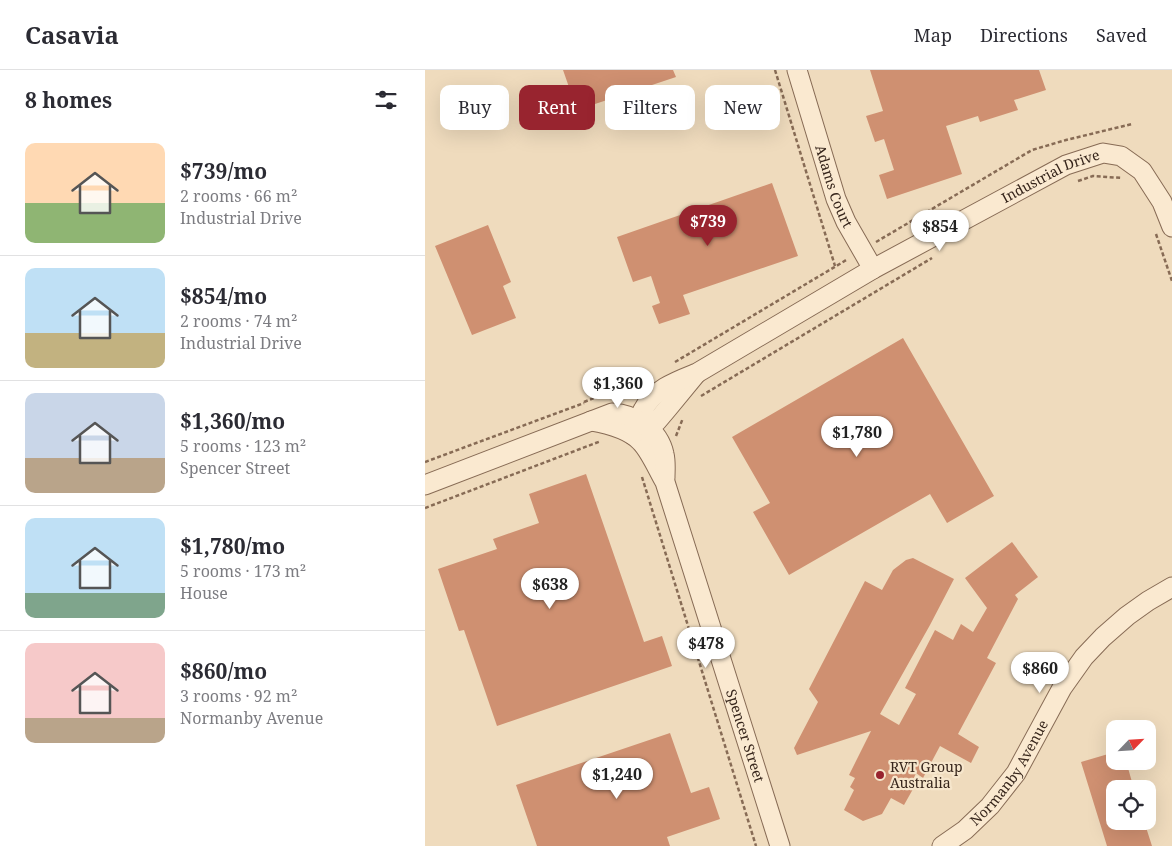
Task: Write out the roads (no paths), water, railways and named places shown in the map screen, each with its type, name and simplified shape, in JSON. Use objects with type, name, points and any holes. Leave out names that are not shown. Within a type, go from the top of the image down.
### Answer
[{"type":"street","name":"Adams Court","points":[[797,70],[836,199],[846,222],[873,269]]},
{"type":"street","name":"Industrial Drive","points":[[640,428],[643,410],[649,400],[660,390],[697,373],[873,269],[1066,166],[1103,153],[1121,156],[1142,171],[1162,202],[1163,228]]},
{"type":"street","name":"Spencer Street","points":[[425,485],[591,422],[652,431],[660,443],[664,454],[665,482]]},
{"type":"street","name":"Spencer Street","points":[[640,428],[641,441],[665,482],[780,846]]},
{"type":"street","name":"Normanby Avenue","points":[[942,846],[965,830],[990,806],[1016,773],[1062,688],[1084,657],[1127,616],[1148,601],[1172,588]]},
{"type":"place","name":"RVT Group Australia","points":[[880,775]]}]
